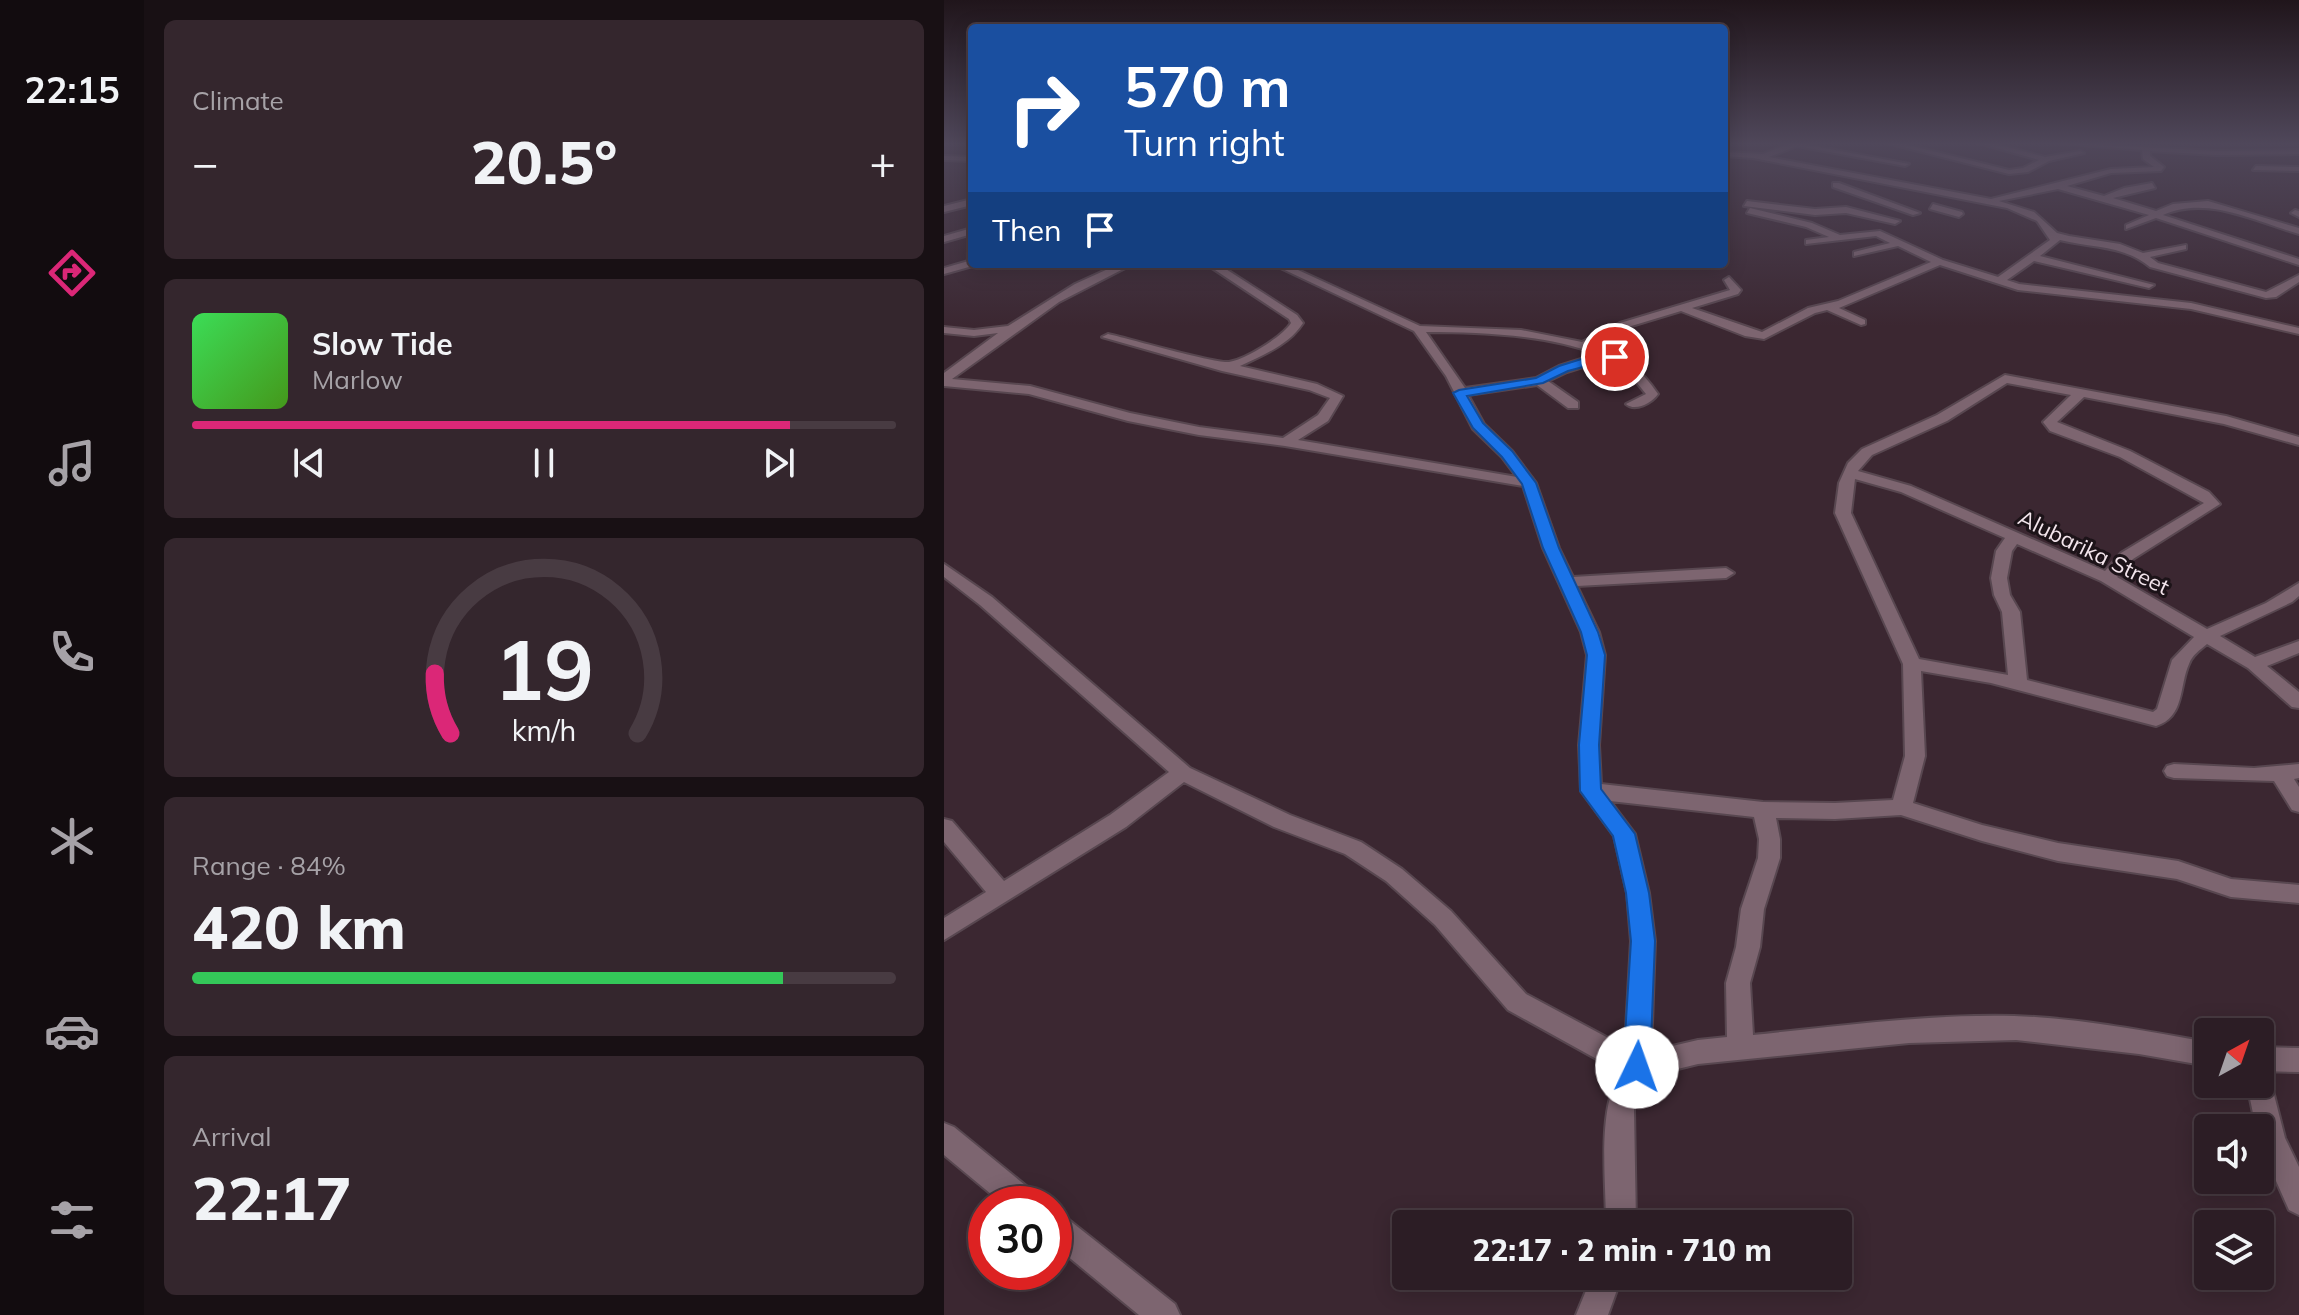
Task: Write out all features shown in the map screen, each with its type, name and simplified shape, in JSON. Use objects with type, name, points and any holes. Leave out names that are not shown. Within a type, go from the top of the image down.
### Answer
[{"type":"street","points":[[944,209],[967,203]]},
{"type":"street","points":[[1888,203],[1916,213]]},
{"type":"street","points":[[1933,207],[1936,203]]},
{"type":"street","points":[[1994,203],[2038,217],[2055,236],[2115,245],[2154,265],[2266,295],[2272,295],[2299,278]]},
{"type":"street","points":[[2116,203],[2157,213],[2173,223],[2299,262]]},
{"type":"street","points":[[2129,227],[2173,207],[2208,204],[2296,230]]},
{"type":"street","points":[[1838,237],[1749,207],[1815,212],[1846,210],[1895,221]]},
{"type":"street","points":[[1809,242],[1877,233],[1895,221],[1933,207],[1959,214]]},
{"type":"street","points":[[1809,225],[1815,212]]},
{"type":"street","points":[[2237,242],[2296,230]]},
{"type":"street","points":[[944,239],[968,232]]},
{"type":"street","points":[[1877,233],[1939,262],[2018,287],[2210,309],[2299,331]]},
{"type":"street","points":[[1998,282],[2035,258],[2055,241],[2055,236]]},
{"type":"street","points":[[1857,254],[1899,243]]},
{"type":"street","points":[[2141,256],[2183,247]]},
{"type":"street","points":[[2035,258],[2149,285]]},
{"type":"street","points":[[1682,308],[1749,334],[1764,336],[1812,310],[1829,307],[1939,262]]},
{"type":"street","points":[[944,271],[968,264]]},
{"type":"street","points":[[2149,301],[2154,265]]},
{"type":"street","points":[[944,380],[1012,328],[1086,282],[1119,268]]},
{"type":"street","points":[[1217,268],[1293,317],[1297,323],[1295,329],[1274,344],[1226,368]]},
{"type":"street","points":[[1286,268],[1418,329],[1450,328],[1548,338],[1607,355],[1629,366],[1652,394],[1648,399],[1632,404]]},
{"type":"street","points":[[1580,347],[1604,333],[1734,292],[1729,280]]},
{"type":"street","points":[[2006,292],[2018,287]]},
{"type":"street","points":[[2040,301],[2047,289]]},
{"type":"street","points":[[1829,307],[1861,322]]},
{"type":"street","points":[[944,330],[974,333],[1012,328]]},
{"type":"street","points":[[1418,329],[1452,376],[1478,426],[1507,454],[1529,483],[1539,519],[1590,632],[1596,655],[1589,745],[1591,791],[1624,834],[1638,893],[1643,941],[1637,1067],[1624,1090],[1620,1110],[1621,1210]]},
{"type":"street","points":[[974,333],[989,343]]},
{"type":"street","points":[[1108,337],[1313,387],[1337,396],[1333,411],[1285,442]]},
{"type":"street","points":[[1459,393],[1539,381],[1563,369],[1607,355]]},
{"type":"street","points":[[1901,807],[1915,756],[1912,664],[1843,513],[1846,483],[1855,463],[1867,452],[1942,418],[2005,379],[2226,420],[2299,441]]},
{"type":"street","points":[[944,380],[1030,390],[1128,417],[1199,431],[1285,442],[1529,483]]},
{"type":"street","points":[[1539,381],[1573,405]]},
{"type":"street","points":[[2082,392],[2050,422],[2055,428],[2125,454],[2204,495],[2213,504],[2127,556],[2107,578]]},
{"type":"street","name":"Alubarika Street","points":[[1852,474],[1906,489],[2107,578],[2254,664],[2299,702]]},
{"type":"street","points":[[2014,536],[2004,551],[1999,578],[2002,595],[2011,612],[2018,683]]},
{"type":"street","points":[[944,569],[986,601],[1183,773],[1282,821],[1363,855],[1394,875],[1443,918],[1517,1002],[1637,1067],[1698,1052],[1909,1031],[2016,1028],[2194,1052]]},
{"type":"street","points":[[1566,582],[1726,573]]},
{"type":"street","points":[[1912,664],[2018,683],[2156,719],[2167,709],[2183,655],[2209,636],[2287,599],[2299,588]]},
{"type":"street","points":[[2254,664],[2299,647]]},
{"type":"street","points":[[2174,771],[2254,775],[2289,772],[2299,804]]},
{"type":"street","points":[[944,930],[1118,821],[1183,773]]},
{"type":"street","points":[[1591,791],[1763,810],[1835,811],[1901,807],[1982,833],[2058,852],[2178,870],[2231,888],[2299,894]]},
{"type":"street","points":[[1738,1049],[1743,1031],[1736,1002],[1739,977],[1748,948],[1754,904],[1771,862],[1772,844],[1763,810]]},
{"type":"street","points":[[944,827],[1001,894]]},
{"type":"street","points":[[2274,1059],[2299,1060]]},
{"type":"street","points":[[2263,1098],[2272,1140],[2299,1200]]},
{"type":"street","points":[[944,1137],[1004,1186]]},
{"type":"street","points":[[1072,1241],[1164,1315]]},
{"type":"street","points":[[1592,1315],[1602,1290]]},
{"type":"route","points":[[1615,357],[1607,355],[1563,369],[1539,381],[1459,393],[1478,426],[1507,454],[1529,483],[1539,519],[1590,632],[1596,655],[1589,745],[1591,791],[1624,834],[1638,893],[1643,941],[1637,1067]]}]
